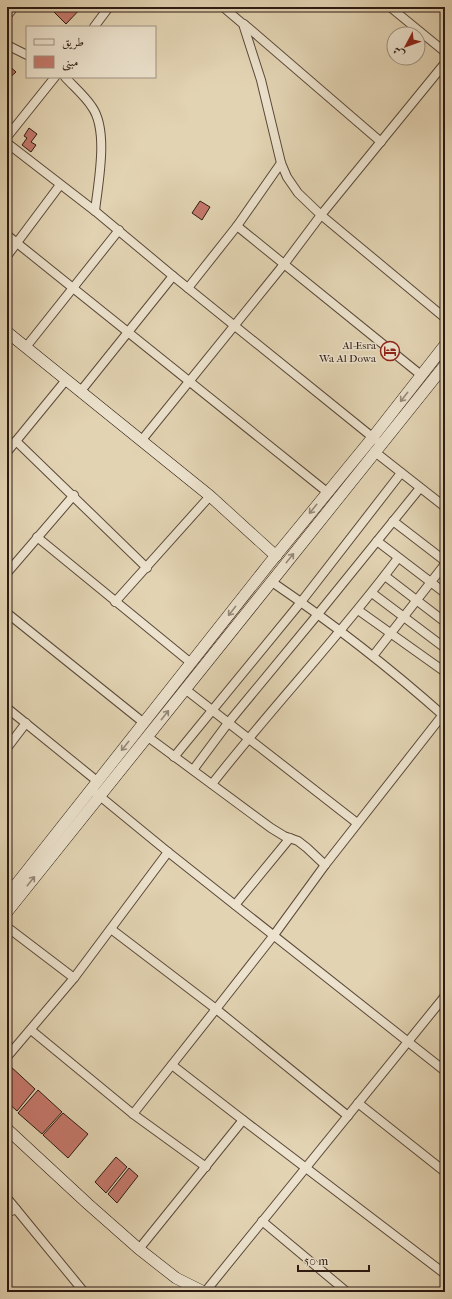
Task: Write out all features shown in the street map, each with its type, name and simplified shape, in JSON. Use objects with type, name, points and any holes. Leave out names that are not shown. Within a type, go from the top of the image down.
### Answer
[{"type":"street","points":[[7,16],[14,7]]},
{"type":"street","points":[[95,26],[110,7]]},
{"type":"street","points":[[223,7],[381,142]]},
{"type":"street","points":[[390,7],[445,52]]},
{"type":"street","points":[[243,24],[261,80],[281,163],[287,178],[298,192],[321,215],[445,318]]},
{"type":"street","points":[[7,45],[26,54]]},
{"type":"street","points":[[142,440],[188,381],[285,263],[321,215],[445,63]]},
{"type":"street","points":[[7,137],[54,78]]},
{"type":"street","points":[[66,78],[93,108],[99,122],[102,142],[95,211]]},
{"type":"street","points":[[7,143],[119,230],[173,276],[373,438],[379,448],[401,473],[445,507]]},
{"type":"street","points":[[188,288],[237,226],[281,163]]},
{"type":"street","points":[[7,256],[60,185]]},
{"type":"street","points":[[237,226],[285,263],[421,375]]},
{"type":"street","points":[[26,347],[119,230]]},
{"type":"street","points":[[7,235],[74,287],[188,381],[327,492]]},
{"type":"street","points":[[80,392],[173,276]]},
{"type":"street","points":[[7,332],[210,496],[272,560],[280,572]]},
{"type":"street","points":[[9,890],[144,723],[272,560],[373,438],[445,346]]},
{"type":"street","points":[[7,912],[445,365]]},
{"type":"street","points":[[7,452],[66,380]]},
{"type":"street","points":[[16,441],[147,568]]},
{"type":"street","points":[[174,757],[301,602],[401,473]]},
{"type":"street","points":[[193,770],[228,723],[420,488]]},
{"type":"street","points":[[7,573],[74,496]]},
{"type":"street","points":[[115,602],[210,496]]},
{"type":"street","points":[[393,521],[445,560]]},
{"type":"street","points":[[37,537],[191,663]]},
{"type":"street","points":[[377,541],[445,593]]},
{"type":"street","points":[[212,784],[248,738],[341,631],[398,558]]},
{"type":"street","points":[[373,656],[445,564]]},
{"type":"street","points":[[385,576],[445,622]]},
{"type":"street","points":[[133,1114],[274,935],[357,823],[444,714],[341,631],[272,582]]},
{"type":"street","points":[[372,593],[445,648]]},
{"type":"street","points":[[358,610],[445,672]]},
{"type":"street","points":[[7,613],[144,723]]},
{"type":"street","points":[[185,689],[357,823]]},
{"type":"street","points":[[7,708],[26,723],[94,785],[100,796],[168,852],[445,1071]]},
{"type":"street","points":[[7,748],[26,723]]},
{"type":"street","points":[[148,737],[271,828],[284,836],[298,841],[325,865]]},
{"type":"street","points":[[235,905],[290,838]]},
{"type":"street","points":[[7,1057],[74,978],[168,852]]},
{"type":"street","points":[[7,927],[74,978]]},
{"type":"street","points":[[111,929],[216,1009],[348,1116]]},
{"type":"street","points":[[7,1129],[139,1249],[176,1278],[199,1291],[262,1221],[445,996]]},
{"type":"street","points":[[31,1030],[133,1114],[206,1167]]},
{"type":"street","points":[[172,1065],[445,1274]]},
{"type":"street","points":[[358,1103],[445,1172]]},
{"type":"street","points":[[139,1249],[243,1120]]},
{"type":"street","points":[[7,1198],[84,1292]]},
{"type":"street","points":[[7,1214],[16,1209]]},
{"type":"street","points":[[262,1221],[347,1292]]},
{"type":"building","points":[[49,7],[82,7],[66,24]]},
{"type":"building","points":[[7,64],[16,72],[7,80]]},
{"type":"building","points":[[29,128],[37,134],[31,142],[36,145],[31,152],[22,145],[27,138],[24,136]]},
{"type":"building","points":[[200,201],[210,207],[202,220],[192,213]]},
{"type":"building","points":[[9,1065],[35,1089],[17,1111],[7,1102],[7,1068]]},
{"type":"building","points":[[38,1090],[62,1112],[42,1134],[18,1113]]},
{"type":"building","points":[[63,1113],[88,1134],[68,1158],[43,1135]]},
{"type":"building","points":[[116,1157],[127,1167],[106,1193],[95,1182]]},
{"type":"building","points":[[129,1168],[138,1176],[117,1203],[108,1194]]},
{"type":"place","name":"Al-Esra Wa Al Dowa","points":[[390,351]]}]
